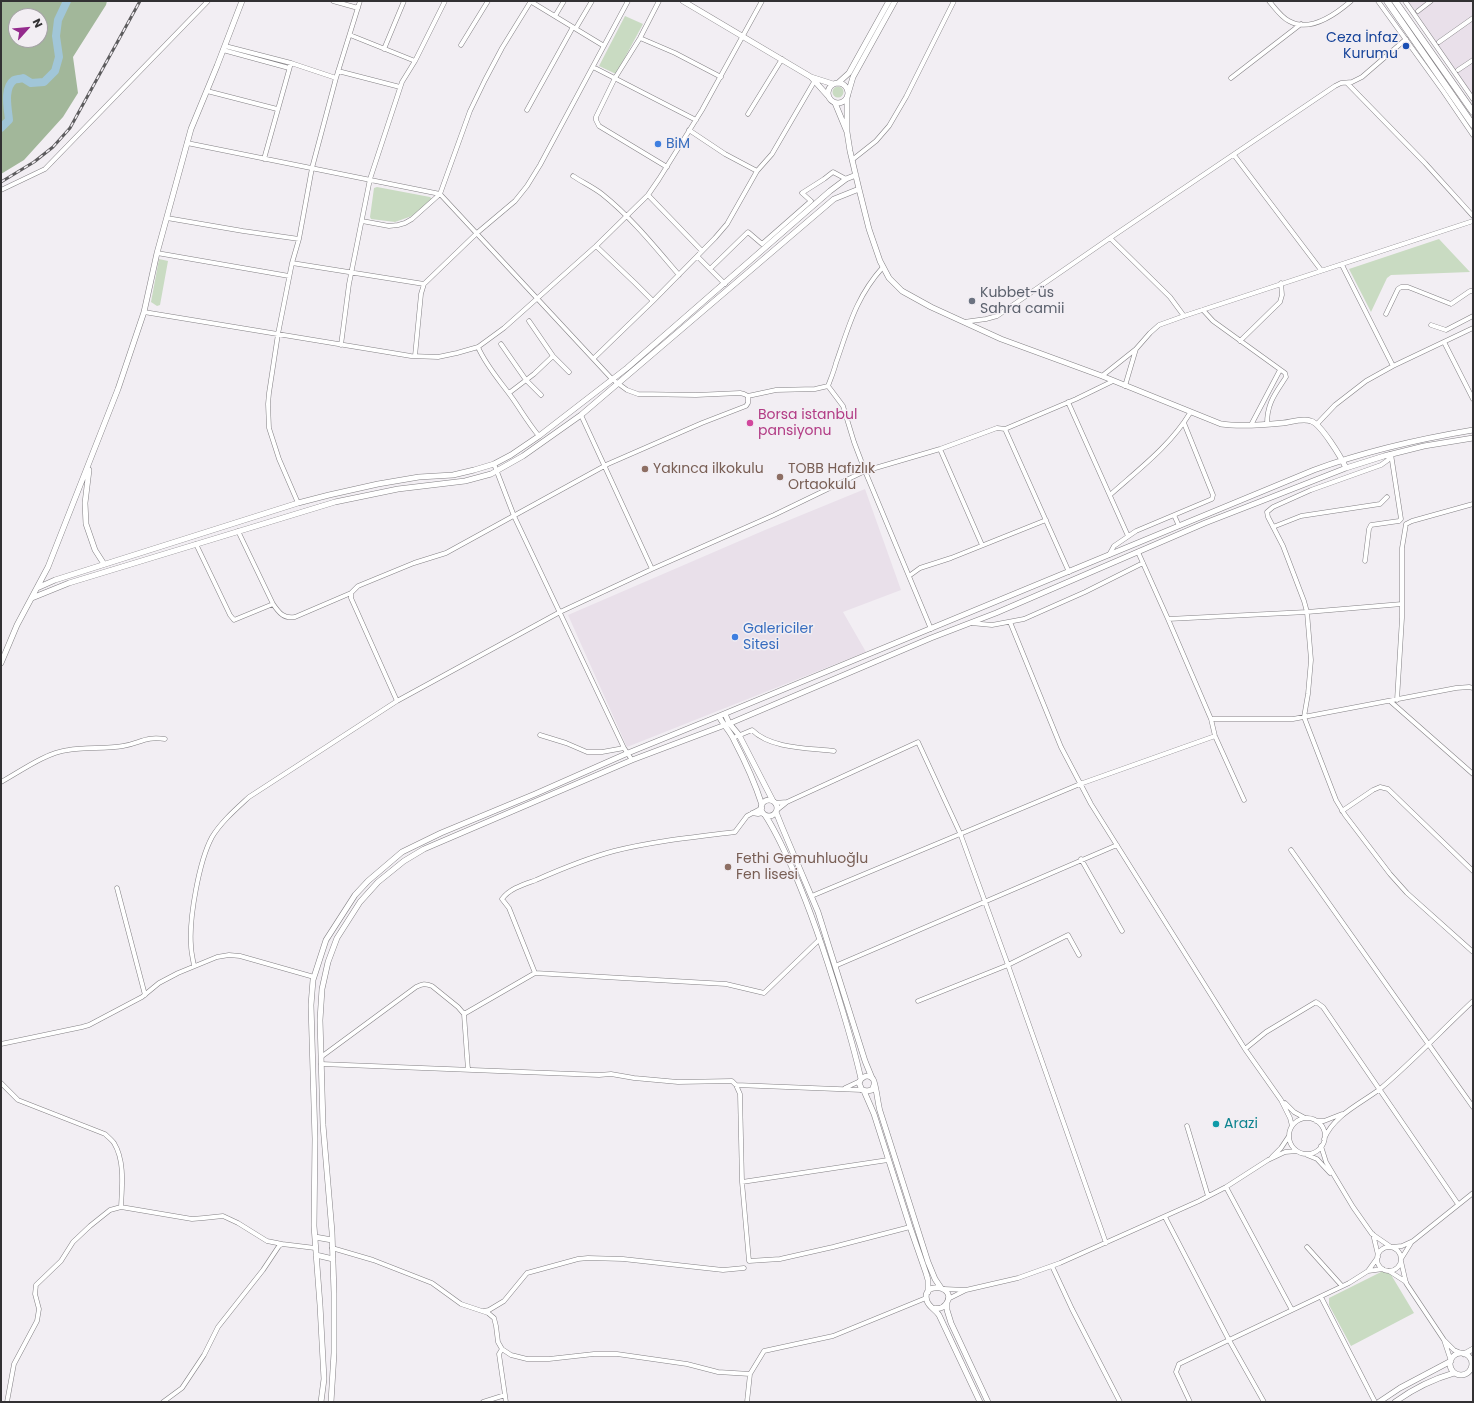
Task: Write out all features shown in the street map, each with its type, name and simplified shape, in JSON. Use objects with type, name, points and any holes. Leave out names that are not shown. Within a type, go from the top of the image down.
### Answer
[{"type":"highway","points":[[1387,1],[1473,125]]},
{"type":"highway","points":[[1395,1],[1473,112]]},
{"type":"main road","points":[[1,663],[17,625],[48,567],[118,390],[144,312],[191,129],[242,1]]},
{"type":"main road","points":[[684,1],[813,79],[832,102],[835,103],[847,132]]},
{"type":"main road","points":[[828,96],[828,90],[849,73],[889,1]]},
{"type":"main road","points":[[835,103],[841,103],[847,96],[853,76],[895,1]]},
{"type":"main road","points":[[813,79],[845,86],[847,96],[847,132],[852,160],[869,229],[882,267],[889,278],[902,292],[1001,339],[1102,376],[1190,413],[1221,424],[1234,426],[1267,424],[1304,419],[1312,421],[1316,424],[1342,460],[1346,468]]},
{"type":"main road","points":[[37,588],[55,580],[104,564],[298,503],[378,484],[419,477],[453,475],[494,464],[511,455],[539,436],[627,368],[830,191],[846,179],[856,175]]},
{"type":"main road","points":[[32,598],[69,583],[335,502],[398,489],[465,481],[491,474],[523,456],[581,415],[834,199],[859,188]]},
{"type":"main road","points":[[321,1402],[324,1379],[314,1226],[315,1139],[311,1006],[314,977],[326,940],[355,895],[368,881],[402,852],[441,833],[535,794],[626,751],[725,714],[1342,460],[1426,438],[1473,430]]},
{"type":"main road","points":[[331,1402],[334,1352],[333,1259],[322,1125],[320,1020],[322,989],[328,962],[337,938],[360,902],[378,882],[404,861],[424,849],[632,760],[729,723],[1205,524],[1346,468],[1390,454],[1424,446],[1473,438]]},
{"type":"main road","points":[[91,461],[85,503],[86,524],[96,550],[104,564]]},
{"type":"main road","points":[[725,714],[729,723],[739,735],[774,802],[782,827],[818,912],[865,1061],[872,1078],[879,1108],[928,1262],[935,1279],[948,1296],[947,1310],[951,1323],[988,1402]]},
{"type":"main road","points":[[719,716],[723,725],[733,738],[756,788],[763,810],[779,839],[806,900],[820,939],[843,1013],[860,1080],[859,1085],[863,1090],[874,1114],[910,1228],[926,1273],[928,1280],[928,1292],[926,1298],[929,1305],[935,1308],[941,1308],[947,1301]]},
{"type":"main road","points":[[763,810],[766,801],[774,802]]},
{"type":"main road","points":[[763,810],[770,816],[777,811]]},
{"type":"main road","points":[[860,1080],[867,1076],[872,1078]]},
{"type":"main road","points":[[863,1090],[872,1090],[874,1085]]},
{"type":"main road","points":[[315,1237],[332,1240]]},
{"type":"main road","points":[[316,1255],[333,1259]]},
{"type":"main road","points":[[928,1292],[933,1288],[942,1288]]},
{"type":"main road","points":[[935,1308],[980,1402]]},
{"type":"main road","points":[[1454,1373],[1450,1367],[1451,1361],[1455,1355],[1463,1354],[1473,1349]]},
{"type":"main road","points":[[1395,1402],[1410,1391],[1438,1377],[1454,1373],[1464,1375],[1467,1373],[1472,1368],[1472,1365],[1470,1358],[1463,1354]]},
{"type":"main road","points":[[1380,1402],[1400,1388],[1451,1361]]},
{"type":"street","points":[[1,190],[45,169],[208,1]]},
{"type":"street","points":[[333,1],[358,8]]},
{"type":"street","points":[[298,503],[279,459],[269,428],[268,404],[278,334],[289,276],[299,239],[312,168],[338,71],[360,1]]},
{"type":"street","points":[[384,49],[404,1]]},
{"type":"street","points":[[341,345],[352,272],[370,179],[400,87],[415,61],[445,1]]},
{"type":"street","points":[[461,45],[488,1]]},
{"type":"street","points":[[362,220],[389,226],[405,223],[412,219],[440,194],[470,112],[502,48],[530,1],[604,46]]},
{"type":"street","points":[[555,16],[564,1]]},
{"type":"street","points":[[527,110],[574,28],[592,1]]},
{"type":"street","points":[[415,356],[421,294],[424,284],[477,233],[515,200],[527,186],[540,166],[628,1]]},
{"type":"street","points":[[659,1],[640,38],[615,78],[596,117],[599,126],[667,167]]},
{"type":"street","points":[[144,312],[415,356],[438,356],[458,353],[478,347],[504,328],[596,246],[648,194],[667,167],[696,120],[744,36],[762,1]]},
{"type":"street","points":[[852,160],[876,141],[889,126],[906,97],[954,1]]},
{"type":"street","points":[[1269,1],[1289,22],[1301,24],[1319,22],[1351,1]]},
{"type":"street","points":[[1378,1],[1473,135]]},
{"type":"street","points":[[1405,1],[1473,99]]},
{"type":"street","points":[[1418,11],[1431,1]]},
{"type":"street","points":[[1439,42],[1473,18]]},
{"type":"street","points":[[1231,78],[1301,24]]},
{"type":"street","points":[[350,35],[415,61]]},
{"type":"street","points":[[640,38],[674,53],[721,77]]},
{"type":"street","points":[[964,322],[997,316],[1335,86],[1356,81],[1362,77],[1406,39]]},
{"type":"street","points":[[224,48],[291,63],[336,78]]},
{"type":"street","points":[[224,48],[289,68]]},
{"type":"street","points":[[748,114],[782,59]]},
{"type":"street","points":[[1458,70],[1473,60]]},
{"type":"street","points":[[264,159],[291,63]]},
{"type":"street","points":[[593,67],[696,120]]},
{"type":"street","points":[[338,71],[400,87]]},
{"type":"street","points":[[594,358],[698,257],[727,224],[757,171],[772,154],[813,79]]},
{"type":"street","points":[[1347,82],[1426,163],[1473,216]]},
{"type":"street","points":[[207,91],[277,109]]},
{"type":"street","points":[[689,130],[725,154],[757,171]]},
{"type":"street","points":[[187,144],[440,194],[612,379],[628,390],[638,394],[696,395],[740,393],[748,396],[776,390],[815,389],[828,386]]},
{"type":"street","points":[[1234,155],[1321,270]]},
{"type":"street","points":[[710,269],[748,232],[762,244],[811,201],[802,193],[833,172],[846,179]]},
{"type":"street","points":[[573,176],[602,194],[626,216],[648,238],[679,275]]},
{"type":"street","points":[[648,194],[702,251]]},
{"type":"street","points":[[167,218],[299,239]]},
{"type":"street","points":[[1102,376],[1136,349],[1150,332],[1159,325],[1281,283],[1342,265],[1473,221]]},
{"type":"street","points":[[1110,238],[1170,297],[1184,316]]},
{"type":"street","points":[[596,246],[653,301]]},
{"type":"street","points":[[158,253],[289,276]]},
{"type":"street","points":[[698,257],[725,284]]},
{"type":"street","points":[[292,263],[424,284]]},
{"type":"street","points":[[1342,265],[1393,366]]},
{"type":"street","points":[[828,386],[845,332],[858,302],[871,280],[882,267]]},
{"type":"street","points":[[1240,341],[1280,302],[1282,295],[1281,283]]},
{"type":"street","points":[[1386,314],[1395,294],[1401,287],[1408,287],[1451,304],[1470,291],[1473,291]]},
{"type":"street","points":[[1202,310],[1212,321],[1285,373],[1286,377],[1270,401],[1267,424]]},
{"type":"street","points":[[1431,325],[1446,330],[1473,316]]},
{"type":"street","points":[[529,321],[553,356],[569,372]]},
{"type":"street","points":[[1316,424],[1335,405],[1366,382],[1393,366],[1473,328]]},
{"type":"street","points":[[1444,342],[1473,399]]},
{"type":"street","points":[[501,344],[526,380],[541,395]]},
{"type":"street","points":[[478,347],[482,357],[528,423],[539,436]]},
{"type":"street","points":[[1125,386],[1136,349]]},
{"type":"street","points":[[508,393],[526,380],[553,356]]},
{"type":"street","points":[[1251,425],[1280,370]]},
{"type":"street","points":[[194,966],[191,947],[191,929],[202,863],[212,837],[229,815],[249,797],[397,701],[560,612],[865,471],[940,449],[997,428],[1005,429],[1113,381]]},
{"type":"street","points":[[828,386],[843,406],[865,471],[931,629]]},
{"type":"street","points":[[238,531],[273,604],[282,615],[290,618],[350,593],[358,586],[365,583],[414,563],[446,553],[604,466],[702,423],[746,406],[748,403],[748,396]]},
{"type":"street","points":[[1068,402],[1128,536]]},
{"type":"street","points":[[1110,495],[1168,444],[1190,413]]},
{"type":"street","points":[[581,415],[652,569]]},
{"type":"street","points":[[1109,555],[1114,546],[1128,536],[1212,499],[1213,495],[1184,423]]},
{"type":"street","points":[[1005,429],[1069,572]]},
{"type":"street","points":[[940,449],[982,545]]},
{"type":"street","points":[[1390,454],[1388,460],[1381,465],[1311,490],[1270,509],[1267,512],[1304,601],[1312,660],[1304,717],[1336,800],[1342,811],[1390,874],[1407,893],[1473,952]]},
{"type":"street","points":[[1365,561],[1371,525],[1399,521],[1401,519],[1390,454]]},
{"type":"street","points":[[494,464],[514,516],[626,751],[632,760]]},
{"type":"street","points":[[1273,527],[1301,516],[1380,504],[1387,497]]},
{"type":"street","points":[[1397,700],[1402,618],[1402,548],[1406,524],[1473,504]]},
{"type":"street","points":[[1174,515],[1179,526]]},
{"type":"street","points":[[909,576],[920,568],[951,558],[1046,520]]},
{"type":"street","points":[[196,544],[230,615],[234,620],[273,604]]},
{"type":"street","points":[[1138,552],[1211,720],[1214,736],[1244,800]]},
{"type":"street","points":[[971,623],[992,625],[1024,619],[1085,592],[1143,563]]},
{"type":"street","points":[[350,593],[397,701]]},
{"type":"street","points":[[1168,619],[1306,612],[1402,604]]},
{"type":"street","points":[[1010,622],[1061,747],[1091,804],[1245,1049],[1282,1100],[1294,1112],[1306,1118],[1324,1121],[1348,1112]]},
{"type":"street","points":[[1211,720],[1282,720],[1456,688],[1473,688]]},
{"type":"street","points":[[1390,701],[1473,774]]},
{"type":"street","points":[[733,738],[752,730],[758,736],[786,746],[834,751]]},
{"type":"street","points":[[540,735],[588,752],[626,751]]},
{"type":"street","points":[[814,895],[1080,784],[1214,736]]},
{"type":"street","points":[[1,782],[45,757],[68,750],[124,746],[153,738],[165,739]]},
{"type":"street","points":[[777,811],[787,802],[918,742],[960,833],[1106,1243]]},
{"type":"street","points":[[1342,811],[1373,790],[1380,787],[1388,789],[1473,871]]},
{"type":"street","points":[[774,802],[787,802]]},
{"type":"street","points":[[535,973],[509,908],[502,899],[505,895],[512,890],[549,874],[614,852],[685,838],[735,832],[742,822],[752,813],[763,810]]},
{"type":"street","points":[[835,966],[1081,859],[1117,845]]},
{"type":"street","points":[[1291,850],[1473,1107]]},
{"type":"street","points":[[1081,859],[1122,931]]},
{"type":"street","points":[[117,888],[145,995]]},
{"type":"street","points":[[918,1001],[1008,965],[1068,935],[1079,955]]},
{"type":"street","points":[[464,1014],[535,973],[726,984],[764,993],[820,939]]},
{"type":"street","points":[[1,1044],[82,1027],[145,995],[164,980],[217,957],[229,955],[240,956],[314,977]]},
{"type":"street","points":[[321,1057],[422,984],[426,984],[432,986],[458,1007],[464,1014],[468,1070]]},
{"type":"street","points":[[1305,1154],[1316,1151],[1321,1146],[1328,1129],[1338,1119],[1380,1089],[1473,1001]]},
{"type":"street","points":[[1245,1049],[1266,1032],[1316,1002],[1323,1007],[1458,1204]]},
{"type":"street","points":[[321,1064],[599,1075],[611,1074],[634,1078],[678,1082],[732,1081],[736,1085],[740,1094],[742,1182],[749,1260],[780,1259],[910,1228]]},
{"type":"street","points":[[845,1088],[860,1080]]},
{"type":"street","points":[[1,1083],[18,1100],[105,1134],[113,1142],[118,1154],[122,1179],[121,1207]]},
{"type":"street","points":[[736,1085],[845,1088],[863,1090]]},
{"type":"street","points":[[1268,1160],[1281,1148],[1289,1136],[1292,1126],[1282,1100]]},
{"type":"street","points":[[1292,1126],[1299,1120],[1306,1118]]},
{"type":"street","points":[[1315,1120],[1322,1128],[1324,1139]]},
{"type":"street","points":[[1187,1126],[1208,1196]]},
{"type":"street","points":[[1289,1136],[1291,1143],[1297,1150],[1317,1159],[1335,1179]]},
{"type":"street","points":[[1321,1146],[1326,1162],[1335,1179],[1372,1234],[1378,1256],[1378,1263],[1384,1269],[1406,1283],[1444,1340],[1454,1350],[1463,1354]]},
{"type":"street","points":[[947,1301],[966,1290],[1018,1278],[1052,1266],[1106,1243],[1226,1187],[1268,1160],[1285,1152],[1297,1150]]},
{"type":"street","points":[[742,1182],[888,1160]]},
{"type":"street","points":[[1226,1187],[1292,1310]]},
{"type":"street","points":[[1368,1271],[1385,1248],[1402,1246],[1412,1241],[1473,1193]]},
{"type":"street","points":[[7,1402],[14,1364],[37,1321],[40,1309],[35,1294],[36,1285],[61,1261],[73,1242],[110,1210],[121,1207],[192,1219],[223,1216],[238,1223],[267,1241],[316,1248]]},
{"type":"street","points":[[1165,1216],[1229,1340],[1264,1402]]},
{"type":"street","points":[[1372,1234],[1399,1252],[1406,1283]]},
{"type":"street","points":[[1389,1271],[1398,1267],[1412,1241]]},
{"type":"street","points":[[163,1402],[182,1388],[204,1355],[218,1327],[282,1244]]},
{"type":"street","points":[[1307,1247],[1342,1286]]},
{"type":"street","points":[[332,1248],[373,1260],[432,1283],[461,1304],[484,1311],[494,1318],[498,1342],[502,1349],[511,1355],[527,1359],[549,1359],[594,1354],[617,1354],[687,1364],[718,1372],[750,1374]]},
{"type":"street","points":[[484,1311],[489,1310],[504,1301],[528,1273],[578,1259],[623,1259],[723,1270],[744,1268]]},
{"type":"street","points":[[1052,1266],[1072,1309],[1120,1402]]},
{"type":"street","points":[[1190,1402],[1177,1374],[1176,1368],[1179,1364],[1321,1297],[1368,1271],[1384,1269]]},
{"type":"street","points":[[942,1288],[966,1290]]},
{"type":"street","points":[[1321,1297],[1375,1402]]},
{"type":"street","points":[[747,1402],[750,1374],[764,1351],[833,1336],[851,1330],[875,1318],[926,1298]]},
{"type":"street","points":[[1444,1340],[1451,1361]]},
{"type":"street","points":[[502,1349],[499,1354],[506,1402]]},
{"type":"street","points":[[483,1402],[505,1395]]},
{"type":"shaded area","points":[[1408,1],[1473,1],[1473,95]]},
{"type":"shaded area","points":[[865,489],[901,590],[843,612],[866,652],[627,747],[568,615],[765,530]]},
{"type":"green space","points":[[1,1],[107,1],[106,5],[73,57],[78,93],[63,117],[24,160],[1,174]]},
{"type":"green space","points":[[625,16],[643,24],[616,74],[599,66]]},
{"type":"green space","points":[[838,86],[842,88],[844,92],[842,96],[838,98],[834,96],[832,92],[834,88]]},
{"type":"green space","points":[[377,187],[430,197],[433,200],[412,216],[395,222],[371,219],[374,188]]},
{"type":"green space","points":[[1439,239],[1470,272],[1391,275],[1387,278],[1371,312],[1349,269]]},
{"type":"green space","points":[[159,259],[168,261],[160,305],[157,306],[151,302]]},
{"type":"green space","points":[[1383,1271],[1390,1273],[1414,1313],[1351,1346],[1329,1305],[1329,1298]]},
{"type":"waterway","points":[[1,128],[9,120],[7,93],[8,88],[14,80],[23,78],[31,83],[44,82],[55,71],[59,57],[56,36],[58,20],[67,1]]},
{"type":"railway","points":[[1,182],[34,162],[53,147],[70,128],[140,1]]},
{"type":"place","name":"Ceza İnfaz Kurumu","points":[[1406,46]]},
{"type":"place","name":"BiM","points":[[658,144]]},
{"type":"place","name":"Kubbet-üs Sahra camii","points":[[972,301]]},
{"type":"place","name":"Borsa istanbul pansiyonu","points":[[750,423]]},
{"type":"place","name":"Yakınca ilkokulu","points":[[645,469]]},
{"type":"place","name":"TOBB Hafızlık Ortaokulu","points":[[780,477]]},
{"type":"place","name":"Galericiler Sitesi","points":[[735,637]]},
{"type":"place","name":"Fethi Gemuhluoğlu Fen lisesi","points":[[728,867]]},
{"type":"place","name":"Arazi","points":[[1216,1124]]}]
